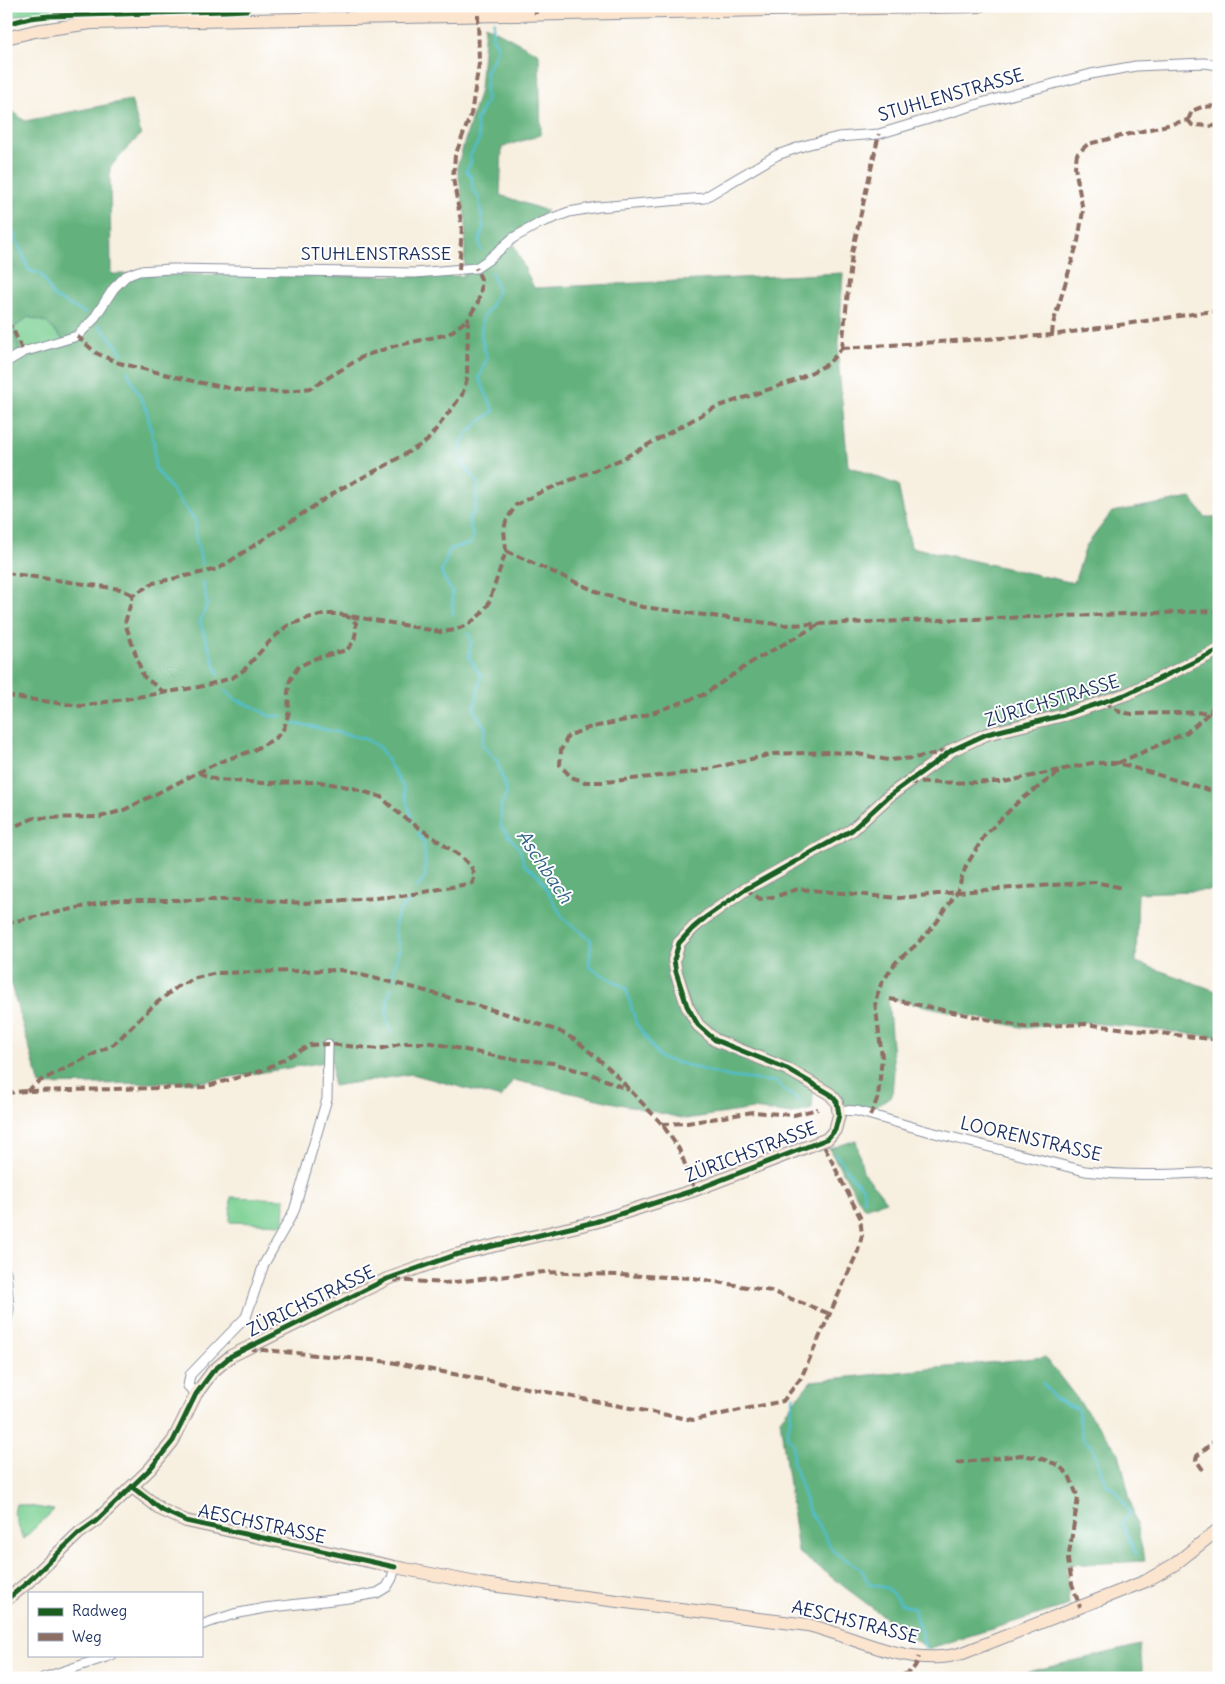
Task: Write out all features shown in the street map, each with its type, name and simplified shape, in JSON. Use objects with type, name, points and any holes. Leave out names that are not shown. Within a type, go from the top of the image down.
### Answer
[{"type":"street","points":[[6,38],[35,31],[91,23],[980,6]]},
{"type":"street","name":"STUHLENSTRASSE","points":[[6,362],[23,352],[76,336],[92,320],[114,288],[126,276],[139,271],[171,269],[415,273],[476,268],[513,238],[540,223],[569,212],[598,207],[704,198],[777,155],[806,145],[838,137],[879,134],[985,102],[1090,74],[1136,66],[1204,63],[1219,65]]},
{"type":"street","name":"ZÜRICHSTRASSE","points":[[6,1600],[150,1469],[173,1441],[196,1394],[213,1371],[231,1356],[387,1279],[455,1256],[595,1222],[695,1190],[827,1139],[839,1122],[837,1102],[830,1094],[787,1069],[715,1040],[698,1025],[687,1006],[676,972],[674,960],[679,943],[706,917],[746,889],[852,830],[889,796],[952,750],[987,734],[1064,715],[1127,694],[1219,650]]},
{"type":"street","points":[[196,1394],[188,1386],[190,1375],[246,1317],[264,1264],[294,1211],[327,1099],[328,1044]]},
{"type":"street","name":"LOORENSTRASSE","points":[[839,1110],[857,1111],[923,1130],[1085,1171],[1150,1175],[1219,1172]]},
{"type":"street","points":[[6,1272],[9,1301],[6,1327]]},
{"type":"street","name":"AESCHSTRASSE","points":[[132,1487],[162,1510],[186,1521],[395,1567],[482,1584],[800,1624],[919,1657],[940,1657],[971,1650],[1146,1581],[1175,1564],[1219,1529]]},
{"type":"street","points":[[202,1625],[234,1614],[265,1608],[377,1594],[387,1587],[395,1567]]},
{"type":"street","points":[[43,1678],[59,1675],[109,1656]]},
{"type":"green space","points":[[6,6],[53,6],[53,12],[24,14],[6,19]]},
{"type":"green space","points":[[485,25],[539,54],[541,135],[502,147],[500,195],[547,211],[512,241],[534,288],[843,273],[838,358],[848,466],[898,485],[911,547],[1074,583],[1086,546],[1112,512],[1191,498],[1205,517],[1219,517],[1219,890],[1138,893],[1136,962],[1219,992],[1219,1037],[1084,1022],[1025,1028],[888,998],[894,1070],[892,1095],[870,1111],[851,1108],[814,1083],[812,1109],[792,1114],[753,1109],[686,1119],[513,1080],[501,1098],[412,1074],[333,1086],[332,1061],[201,1082],[40,1085],[6,968],[6,106],[25,121],[131,100],[141,134],[110,167],[111,274],[464,276],[466,221],[457,167],[480,90]],"holes":[[[28,317],[46,322],[68,344],[39,349],[22,357],[14,328]]]},
{"type":"green space","points":[[28,317],[46,322],[68,345],[39,349],[22,358],[14,328]]},
{"type":"green space","points":[[856,1140],[863,1171],[886,1201],[864,1208],[829,1149]]},
{"type":"green space","points":[[231,1197],[285,1199],[284,1224],[230,1222]]},
{"type":"green space","points":[[1045,1357],[1119,1453],[1145,1561],[1066,1565],[1069,1605],[927,1649],[798,1552],[780,1419],[811,1381]]},
{"type":"green space","points":[[16,1504],[54,1510],[23,1539],[14,1513]]},
{"type":"green space","points":[[1140,1645],[1143,1678],[1003,1678]]},
{"type":"waterway","name":"Aschbach","points":[[482,6],[485,9]]},
{"type":"waterway","name":"Aschbach","points":[[481,250],[479,242],[483,228],[479,198],[472,189],[472,178],[466,170],[471,163],[470,156],[479,140],[476,121],[486,102],[486,71],[495,56],[497,45],[492,37],[494,21]]},
{"type":"waterway","points":[[6,214],[29,270],[41,274],[54,297],[85,313]]},
{"type":"waterway","name":"Aschbach","points":[[453,614],[452,592],[441,573],[450,549],[470,544],[473,535],[468,519],[475,511],[478,483],[463,463],[460,452],[461,445],[469,432],[494,411],[479,378],[487,358],[481,337],[482,319],[491,306],[498,289],[491,272]]},
{"type":"waterway","points":[[99,325],[122,354]]},
{"type":"waterway","points":[[127,371],[147,411],[154,443],[155,468],[196,522],[195,533],[202,564]]},
{"type":"waterway","points":[[203,582],[207,604],[200,622],[218,674]]},
{"type":"waterway","name":"Aschbach","points":[[468,633],[471,640],[469,657],[481,676],[474,710],[486,729],[482,745],[497,761],[507,792],[501,806],[501,827],[520,849],[524,865],[539,876],[563,918],[591,940],[589,967],[626,988],[636,1023],[660,1058],[730,1077],[777,1082],[786,1092],[801,1101]]},
{"type":"waterway","points":[[224,689],[236,700],[254,707],[269,716],[281,716]]},
{"type":"waterway","points":[[294,724],[366,739],[380,748],[403,787],[412,820]]},
{"type":"waterway","points":[[417,888],[425,878],[424,843],[418,833]]},
{"type":"waterway","points":[[393,978],[399,948],[395,930],[396,920],[403,907],[412,899]]},
{"type":"waterway","points":[[391,988],[387,1005],[387,1017],[393,1033]]},
{"type":"waterway","name":"Aschbach","points":[[836,1154],[863,1188],[864,1201]]},
{"type":"waterway","points":[[1043,1383],[1055,1399],[1078,1409],[1082,1438],[1092,1447],[1106,1484],[1116,1490],[1130,1513],[1122,1522],[1136,1554]]},
{"type":"waterway","name":"Aschbach","points":[[794,1395],[787,1436],[793,1444],[793,1463],[809,1511],[833,1551],[861,1569],[869,1584],[887,1588],[902,1604],[913,1608],[925,1649]]},
{"type":"waterway","name":"Aschbach","points":[[923,1673],[923,1678]]},
{"type":"marked path","points":[[535,6],[536,14]]},
{"type":"marked path","points":[[459,270],[462,227],[453,178],[455,156],[471,114],[479,64],[478,15]]},
{"type":"marked path","points":[[1188,120],[1192,111],[1202,107],[1219,106]]},
{"type":"marked path","points":[[1188,120],[1192,125],[1219,126]]},
{"type":"marked path","points":[[1052,335],[1053,324],[1078,241],[1083,211],[1075,167],[1077,154],[1088,144],[1188,120]]},
{"type":"marked path","points":[[842,348],[852,253],[879,134]]},
{"type":"marked path","points":[[165,693],[143,676],[125,623],[133,595],[153,583],[218,569],[340,489],[385,466],[427,441],[462,395],[467,379],[468,319],[478,302],[481,289],[481,279],[476,268]]},
{"type":"marked path","points":[[842,348],[1052,335],[1219,310]]},
{"type":"marked path","points":[[77,336],[96,353],[119,363],[197,382],[245,391],[282,392],[311,388],[364,356],[394,346],[449,334],[468,319]]},
{"type":"marked path","points":[[6,322],[13,329],[23,352]]},
{"type":"marked path","points":[[6,696],[81,706],[199,687],[232,678],[244,670],[270,641],[287,626],[325,614],[336,614],[441,632],[455,630],[469,624],[488,605],[506,551],[504,530],[506,521],[516,505],[539,493],[622,459],[716,407],[794,381],[828,364],[842,348]]},
{"type":"marked path","points":[[506,551],[602,594],[642,607],[783,625],[1219,611]]},
{"type":"marked path","points":[[6,573],[120,589],[133,595]]},
{"type":"marked path","points":[[6,830],[34,818],[100,817],[124,810],[217,763],[254,750],[276,738],[284,728],[289,712],[288,693],[290,680],[298,667],[316,658],[347,650],[354,641],[356,623],[347,616]]},
{"type":"marked path","points":[[818,625],[755,660],[703,695],[640,717],[588,728],[568,736],[561,750],[560,765],[571,777],[585,782],[605,782],[695,772],[773,754],[829,752],[858,754],[888,760],[914,758],[946,751]]},
{"type":"marked path","points":[[1118,763],[1186,733],[1209,713],[1219,697]]},
{"type":"marked path","points":[[1104,702],[1120,712],[1132,714],[1219,712]]},
{"type":"marked path","points":[[908,783],[1004,782],[1092,763],[1118,763],[1219,793]]},
{"type":"marked path","points":[[870,1116],[878,1097],[882,1057],[875,1002],[881,984],[896,962],[916,945],[937,922],[957,892],[966,866],[985,835],[1018,802],[1063,769]]},
{"type":"marked path","points":[[6,923],[115,900],[258,900],[303,903],[402,896],[473,883],[474,874],[471,866],[460,856],[402,816],[381,797],[353,788],[320,782],[263,783],[217,780],[199,773]]},
{"type":"marked path","points":[[746,889],[760,899],[798,889],[899,898],[1095,882],[1123,888]]},
{"type":"marked path","points":[[27,1091],[38,1082],[114,1044],[154,1005],[177,987],[196,978],[217,973],[340,970],[415,988],[510,1015],[559,1031],[577,1041],[610,1069],[662,1124],[679,1149],[695,1190]]},
{"type":"marked path","points":[[890,999],[1025,1027],[1085,1024],[1219,1040]]},
{"type":"marked path","points":[[6,1093],[204,1087],[264,1070],[310,1045],[328,1044],[379,1049],[404,1043],[432,1043],[504,1058],[553,1063],[593,1075],[629,1090]]},
{"type":"marked path","points":[[662,1124],[687,1123],[753,1112],[794,1115],[818,1109]]},
{"type":"marked path","points":[[251,1345],[253,1349],[391,1362],[693,1420],[783,1401],[801,1378],[858,1251],[862,1235],[860,1217],[822,1142]]},
{"type":"marked path","points":[[394,1280],[445,1283],[544,1272],[693,1278],[771,1291],[830,1314]]},
{"type":"marked path","points":[[1203,1470],[1196,1460],[1197,1456],[1219,1437]]},
{"type":"marked path","points":[[956,1463],[1022,1455],[1040,1458],[1058,1465],[1069,1475],[1078,1498],[1068,1560],[1072,1584],[1080,1607]]},
{"type":"marked path","points":[[879,1678],[904,1675],[913,1669],[919,1657]]},
{"type":"cycle path","points":[[6,24],[30,18],[49,16],[247,10],[250,6]]},
{"type":"cycle path","points":[[6,1600],[27,1583],[79,1533],[96,1521],[150,1469],[173,1441],[196,1394],[213,1371],[231,1356],[387,1279],[455,1255],[595,1222],[695,1190],[827,1139],[835,1130],[839,1115],[837,1102],[830,1094],[787,1069],[715,1040],[698,1025],[687,1006],[676,972],[674,960],[679,943],[706,917],[746,889],[852,830],[889,796],[952,750],[987,734],[1064,715],[1127,694],[1219,650]]},
{"type":"cycle path","points":[[132,1487],[162,1510],[186,1521],[395,1567]]}]
